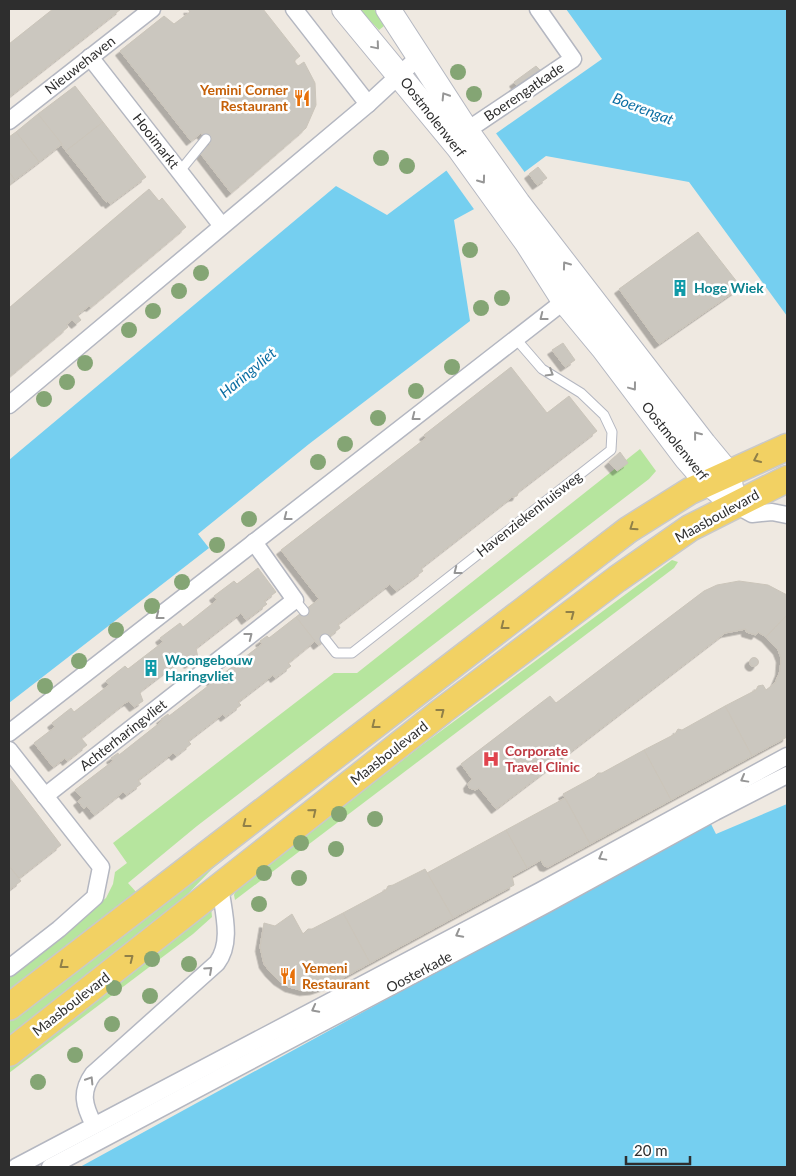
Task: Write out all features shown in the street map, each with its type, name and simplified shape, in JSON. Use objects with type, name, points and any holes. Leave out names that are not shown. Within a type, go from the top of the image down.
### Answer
[{"type":"main road","name":"Oostmolenwerf","points":[[344,9],[399,74],[468,137]]},
{"type":"main road","name":"Oostmolenwerf","points":[[388,9],[420,56],[512,208],[573,294],[718,477],[734,504]]},
{"type":"main road","points":[[9,1007],[628,530],[664,506],[718,477],[787,447]]},
{"type":"main road","name":"Maasboulevard","points":[[9,1053],[442,711],[617,579],[690,528],[734,504],[787,479]]},
{"type":"street","name":"Nieuwehaven","points":[[9,121],[152,9]]},
{"type":"street","points":[[294,9],[368,104]]},
{"type":"street","name":"Boerengatkade","points":[[468,137],[573,58],[538,9]]},
{"type":"street","points":[[9,405],[368,104],[420,56]]},
{"type":"street","name":"Hooimarkt","points":[[90,57],[222,226]]},
{"type":"street","points":[[9,733],[573,294]]},
{"type":"street","points":[[734,504],[752,514],[772,512],[787,515]]},
{"type":"street","name":"Achterharingvliet","points":[[45,796],[299,606],[254,542]]},
{"type":"street","points":[[9,750],[101,867],[95,896],[59,929],[9,968]]},
{"type":"street","name":"Oosterkade","points":[[16,1167],[540,891],[787,756]]},
{"type":"street","name":"Oosterkade","points":[[50,1167],[715,812],[787,776]]},
{"type":"street","points":[[94,1125],[85,1108],[84,1098],[87,1082],[93,1074],[216,963],[223,954],[226,936],[220,886]]},
{"type":"lane","points":[[178,169],[206,139]]},
{"type":"lane","name":"Havenziekenhuisweg","points":[[325,639],[336,653],[352,653],[611,450],[612,432],[604,415],[581,393],[542,368],[516,339]]},
{"type":"green space","points":[[359,9],[374,9],[384,26],[379,30]]},
{"type":"green space","points":[[640,449],[656,471],[649,479],[197,826],[128,883],[138,894],[9,993],[9,973],[106,898],[113,884],[115,872],[127,863],[113,843],[334,673],[357,673]]},
{"type":"green space","points":[[666,521],[618,554],[255,834],[212,869],[177,905],[9,1039],[9,1019],[611,553]]},
{"type":"green space","points":[[672,560],[678,562],[674,568],[235,900],[236,890],[422,745]]},
{"type":"green space","points":[[211,907],[212,917],[193,934],[9,1073],[9,1062]]},
{"type":"water","points":[[566,9],[787,9],[787,316],[689,182],[546,156],[476,208],[454,220],[470,321],[309,444],[198,534],[209,548],[9,703],[9,460],[336,186],[387,215],[498,132],[602,59]]},
{"type":"water","points":[[787,804],[787,1167],[80,1167],[710,822],[716,834]]},
{"type":"pier","points":[[495,132],[526,174],[476,212],[446,170]]},
{"type":"building","points":[[53,9],[121,9],[9,97],[9,44]]},
{"type":"building","points":[[188,9],[263,9],[300,56],[294,61],[298,66],[304,62],[315,83],[316,105],[306,128],[231,193],[200,153],[210,145],[206,139],[201,133],[191,141],[120,51],[164,16],[174,24],[190,12]]},
{"type":"building","points":[[536,66],[540,70],[517,86],[514,82]]},
{"type":"building","points":[[75,86],[103,122],[66,151],[38,114]]},
{"type":"building","points":[[38,114],[62,144],[39,162],[16,132]]},
{"type":"building","points":[[103,122],[146,177],[110,204],[108,201],[106,202],[66,151]]},
{"type":"building","points":[[16,132],[39,162],[15,180],[9,172],[9,137]]},
{"type":"building","points":[[538,167],[547,178],[537,185],[529,174]]},
{"type":"building","points":[[9,172],[15,180],[9,186]]},
{"type":"building","points":[[149,189],[159,201],[162,198],[186,227],[91,307],[89,306],[77,315],[81,320],[76,324],[72,320],[66,325],[68,327],[9,377],[9,308]]},
{"type":"building","name":"Hoge Wiek","points":[[698,232],[741,287],[659,344],[619,289]]},
{"type":"building","points":[[563,343],[575,360],[565,367],[552,350]]},
{"type":"building","points":[[511,367],[547,413],[569,396],[597,431],[519,491],[517,496],[512,497],[421,568],[423,571],[396,591],[390,584],[338,624],[340,628],[318,645],[296,617],[319,599],[281,550],[426,438],[424,435]]},
{"type":"building","points":[[620,452],[628,463],[617,471],[609,462]]},
{"type":"building","name":"Woongebouw Haringvliet","points":[[258,568],[276,592],[264,601],[267,604],[246,620],[241,613],[196,648],[198,658],[189,664],[181,660],[142,690],[140,693],[143,701],[134,707],[129,701],[125,703],[81,738],[87,745],[67,761],[65,758],[53,767],[34,743],[55,727],[52,723],[71,708],[74,712],[109,685],[106,681],[125,666],[128,669],[163,642],[160,638],[180,623],[183,627],[217,600],[214,596],[234,581],[237,584]]},
{"type":"building","points":[[739,581],[768,585],[787,595],[787,615],[766,637],[758,632],[756,635],[746,632],[746,629],[725,633],[565,756],[559,748],[549,756],[553,761],[551,767],[496,809],[479,788],[475,790],[469,788],[468,784],[472,779],[461,764],[550,696],[556,703],[704,591],[717,585]]},
{"type":"building","points":[[787,615],[787,737],[752,756],[725,706],[756,690],[758,686],[763,685],[766,690],[775,683],[780,671],[781,658],[778,650],[766,637]]},
{"type":"building","points":[[296,617],[315,641],[288,663],[291,666],[275,678],[273,675],[238,702],[241,705],[225,717],[223,714],[188,741],[191,744],[176,756],[173,753],[138,780],[141,784],[126,795],[123,792],[94,815],[87,806],[84,809],[78,801],[82,798],[75,790],[113,761],[111,758],[118,753],[119,755],[162,721],[161,719],[168,714],[169,716],[212,683],[211,680],[217,675],[219,677],[262,644],[260,641],[267,636],[269,638]]},
{"type":"building","points":[[754,657],[759,662],[754,667],[749,662]]},
{"type":"building","points":[[725,706],[752,756],[671,800],[644,750],[675,734],[678,729],[682,730]]},
{"type":"building","points":[[644,750],[671,800],[590,844],[563,794],[598,773],[602,773]]},
{"type":"building","points":[[9,777],[61,845],[19,878],[9,866]]},
{"type":"building","points":[[565,798],[590,844],[548,867],[544,866],[541,860],[527,868],[506,830]]},
{"type":"building","points":[[506,830],[527,868],[512,876],[514,885],[453,918],[427,873]]},
{"type":"building","points":[[9,866],[21,881],[9,890]]},
{"type":"building","points":[[425,869],[453,918],[370,963],[343,913],[386,890],[388,886]]},
{"type":"building","points":[[343,913],[370,963],[330,985],[304,991],[289,987],[278,980],[264,964],[260,947],[264,923],[275,926],[292,914],[303,934],[308,929],[312,929]]},
{"type":"place","name":"Yemini Corner Restaurant","points":[[302,98]]},
{"type":"place","name":"Hoge Wiek","points":[[680,288]]},
{"type":"place","name":"Woongebouw Haringvliet","points":[[151,668]]},
{"type":"place","name":"Corporate Travel Clinic","points":[[491,759]]},
{"type":"place","name":"Yemeni Restaurant","points":[[288,976]]},
{"type":"water label","name":"Boerengat","points":[[643,109]]},
{"type":"water label","name":"Haringvliet","points":[[248,373]]}]
